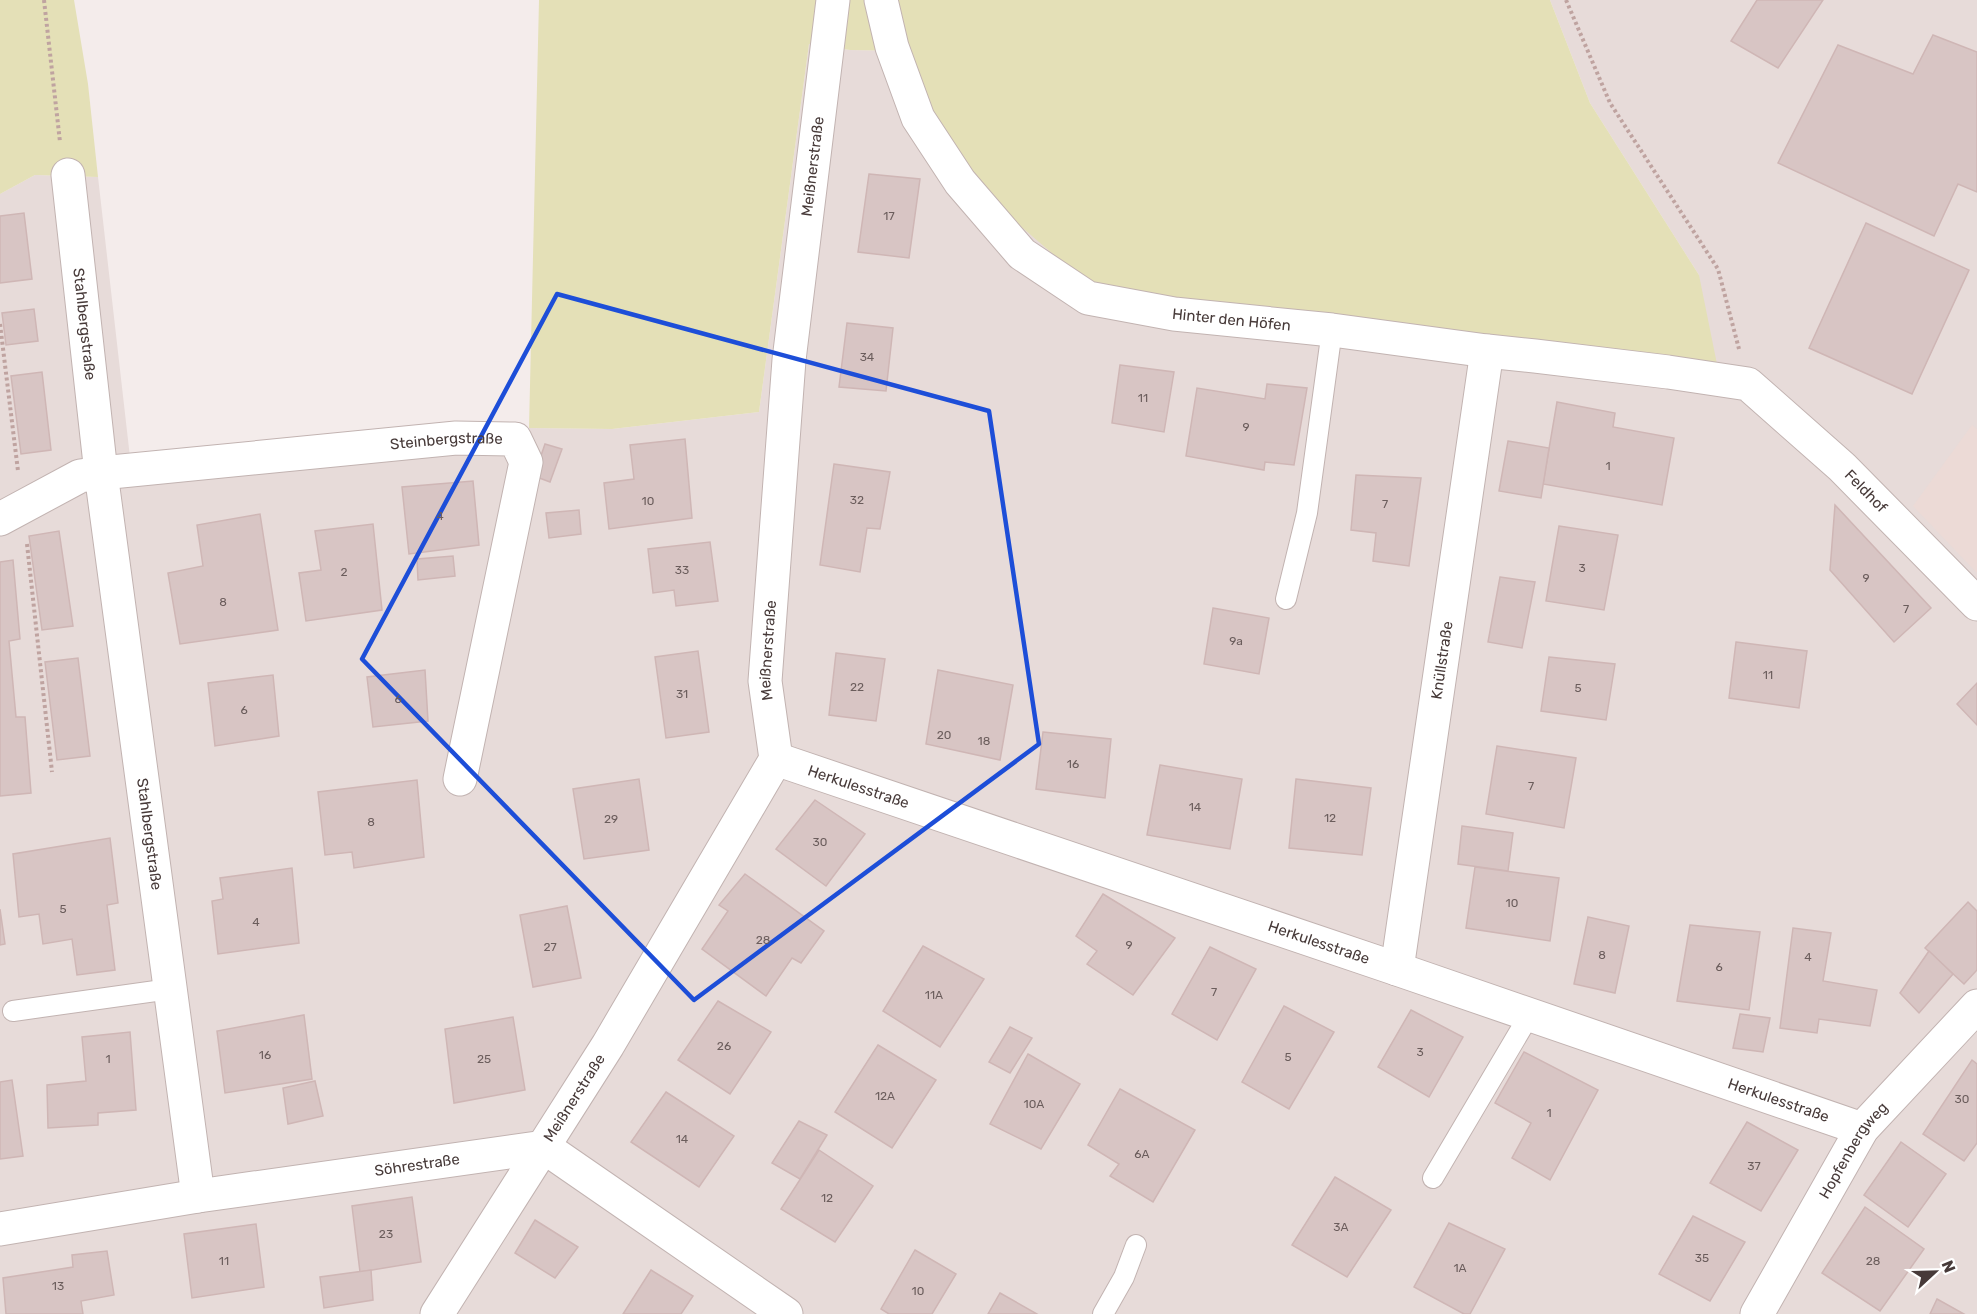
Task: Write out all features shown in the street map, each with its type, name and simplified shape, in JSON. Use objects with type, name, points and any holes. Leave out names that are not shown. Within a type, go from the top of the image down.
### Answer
[{"type":"street","name":"Meißnerstraße","points":[[437,1314],[608,1046],[776,759],[765,681],[776,526],[789,360],[833,0]]},
{"type":"street","name":"Hinter den Höfen","points":[[881,0],[892,47],[918,118],[960,183],[1022,254],[1088,298],[1174,314],[1332,330],[1486,351],[1657,370],[1748,384]]},
{"type":"street","name":"Stahlbergstraße","points":[[68,175],[101,472],[198,1196]]},
{"type":"street","name":"Knüllstraße","points":[[1397,969],[1486,351]]},
{"type":"street","name":"Feldhof","points":[[1748,384],[1842,467],[1977,604]]},
{"type":"street","name":"Steinbergstraße","points":[[101,472],[456,438],[515,439],[526,462],[460,779]]},
{"type":"street","points":[[11,513],[80,476],[101,472]]},
{"type":"street","name":"Herkulesstraße","points":[[776,759],[1530,1014],[1862,1130]]},
{"type":"street","name":"Hopfenbergweg","points":[[1757,1314],[1862,1130],[1977,1006]]},
{"type":"street","points":[[544,1147],[786,1314]]},
{"type":"street","name":"Söhrestraße","points":[[0,1229],[198,1196],[544,1147]]},
{"type":"lane","points":[[1286,599],[1307,513],[1332,330]]},
{"type":"lane","points":[[14,1011],[170,989]]},
{"type":"lane","points":[[1433,1178],[1530,1014]]},
{"type":"lane","points":[[1103,1314],[1124,1277],[1136,1245]]},
{"type":"path","points":[[44,0],[59,141],[68,175]]},
{"type":"path","points":[[1566,0],[1610,103],[1718,268],[1748,384]]},
{"type":"path","points":[[0,324],[11,513],[52,772]]},
{"type":"highlighted area","points":[[557,294],[989,411],[1039,744],[694,1000],[362,659]]},
{"type":"shaded area","points":[[0,0],[74,0],[88,84],[98,177],[35,175],[0,194]]},
{"type":"shaded area","points":[[539,0],[1550,0],[1590,103],[1699,275],[1720,379],[1120,292],[1082,279],[1004,212],[930,129],[904,51],[850,50],[809,44],[759,412],[612,429],[529,428]]},
{"type":"shaded area","points":[[1550,0],[1977,0],[1977,1314],[0,1314],[0,194],[35,175],[98,177],[131,466],[529,428],[612,429],[759,412],[809,44],[850,50],[904,51],[1699,275],[1590,103]]},
{"type":"shaded area","points":[[1972,425],[1977,429],[1977,573],[1913,506]]},
{"type":"building","points":[[1757,0],[1823,0],[1778,68],[1731,41]]},
{"type":"building","points":[[1933,35],[1977,52],[1977,192],[1958,184],[1934,236],[1778,163],[1838,45],[1913,74]]},
{"type":"building","points":[[869,174],[920,179],[909,258],[858,252]]},
{"type":"building","points":[[24,213],[32,279],[0,283],[0,216]]},
{"type":"building","points":[[1866,223],[1969,270],[1912,394],[1809,348]]},
{"type":"building","points":[[34,309],[38,341],[6,345],[2,313]]},
{"type":"building","points":[[847,323],[893,328],[886,391],[839,387]]},
{"type":"building","points":[[1120,365],[1174,372],[1164,432],[1112,423]]},
{"type":"building","points":[[42,372],[51,450],[21,454],[11,376]]},
{"type":"building","points":[[1267,384],[1307,388],[1294,465],[1265,462],[1264,470],[1186,456],[1197,388],[1265,399]]},
{"type":"building","points":[[1557,402],[1615,413],[1613,427],[1674,438],[1662,505],[1543,484]]},
{"type":"building","points":[[685,439],[692,518],[609,529],[604,483],[634,479],[630,445]]},
{"type":"building","points":[[1508,441],[1549,448],[1541,498],[1499,491]]},
{"type":"building","points":[[545,444],[562,449],[550,482],[534,476]]},
{"type":"building","points":[[834,464],[890,472],[880,529],[867,528],[860,572],[820,565]]},
{"type":"building","points":[[1356,475],[1421,478],[1409,566],[1373,561],[1376,533],[1351,530]]},
{"type":"building","points":[[473,481],[479,545],[409,554],[402,487]]},
{"type":"building","points":[[1835,505],[1931,608],[1894,642],[1830,570]]},
{"type":"building","points":[[579,510],[581,534],[549,538],[546,513]]},
{"type":"building","points":[[260,514],[278,630],[180,644],[168,573],[203,566],[197,525]]},
{"type":"building","points":[[373,524],[382,610],[306,621],[299,573],[321,570],[315,531]]},
{"type":"building","points":[[1559,526],[1618,535],[1604,610],[1546,601]]},
{"type":"building","points":[[59,531],[73,626],[42,630],[29,536]]},
{"type":"building","points":[[710,542],[718,601],[676,606],[674,590],[653,593],[648,549]]},
{"type":"building","points":[[453,556],[455,576],[418,580],[417,559]]},
{"type":"building","points":[[13,560],[20,639],[9,641],[16,717],[25,717],[31,793],[0,796],[0,562]]},
{"type":"building","points":[[1500,577],[1535,582],[1522,648],[1488,642]]},
{"type":"building","points":[[1213,608],[1269,618],[1259,674],[1204,664]]},
{"type":"building","points":[[1736,642],[1807,651],[1799,708],[1729,698]]},
{"type":"building","points":[[698,651],[709,732],[666,738],[655,657]]},
{"type":"building","points":[[836,653],[885,659],[876,721],[829,715]]},
{"type":"building","points":[[1549,657],[1615,664],[1606,720],[1541,711]]},
{"type":"building","points":[[78,658],[90,756],[57,760],[45,662]]},
{"type":"building","points":[[425,670],[428,721],[373,727],[367,677]]},
{"type":"building","points":[[938,670],[1013,685],[1000,760],[926,744]]},
{"type":"building","points":[[273,675],[279,736],[215,746],[208,683]]},
{"type":"building","points":[[1977,683],[1977,725],[1957,704]]},
{"type":"building","points":[[1043,732],[1111,739],[1105,798],[1036,789]]},
{"type":"building","points":[[1497,746],[1576,758],[1564,828],[1486,814]]},
{"type":"building","points":[[1160,765],[1242,779],[1230,849],[1147,835]]},
{"type":"building","points":[[639,779],[649,850],[584,859],[573,789]]},
{"type":"building","points":[[1296,779],[1371,788],[1362,855],[1289,848]]},
{"type":"building","points":[[417,780],[424,857],[354,868],[352,852],[325,855],[318,792]]},
{"type":"building","points":[[815,800],[865,834],[826,886],[776,849]]},
{"type":"building","points":[[1462,826],[1513,833],[1508,871],[1458,864]]},
{"type":"building","points":[[110,838],[118,903],[107,905],[115,970],[77,975],[72,939],[43,944],[39,914],[19,917],[13,854]]},
{"type":"building","points":[[1475,867],[1559,878],[1550,941],[1466,928]]},
{"type":"building","points":[[292,868],[299,943],[218,954],[212,901],[223,899],[220,878]]},
{"type":"building","points":[[745,874],[824,931],[801,963],[792,958],[766,996],[702,949],[728,911],[719,905]]},
{"type":"building","points":[[1103,894],[1175,938],[1133,995],[1087,964],[1097,951],[1076,936]]},
{"type":"building","points":[[1968,902],[1977,911],[1977,970],[1964,984],[1925,948]]},
{"type":"building","points":[[567,906],[581,978],[533,987],[520,915]]},
{"type":"building","points":[[0,909],[5,944],[0,945]]},
{"type":"building","points":[[1588,917],[1629,926],[1615,993],[1574,984]]},
{"type":"building","points":[[1690,925],[1760,932],[1749,1010],[1677,1001]]},
{"type":"building","points":[[1793,928],[1831,933],[1823,981],[1877,990],[1870,1026],[1819,1019],[1817,1033],[1780,1028]]},
{"type":"building","points":[[923,946],[984,979],[940,1047],[883,1011]]},
{"type":"building","points":[[1210,947],[1256,969],[1217,1040],[1172,1014]]},
{"type":"building","points":[[1929,951],[1953,974],[1919,1013],[1900,993]]},
{"type":"building","points":[[718,1001],[771,1032],[730,1094],[678,1060]]},
{"type":"building","points":[[1284,1006],[1334,1032],[1289,1109],[1242,1082]]},
{"type":"building","points":[[1411,1010],[1463,1037],[1429,1097],[1378,1067]]},
{"type":"building","points":[[1740,1014],[1770,1018],[1763,1052],[1733,1048]]},
{"type":"building","points":[[304,1015],[312,1079],[225,1093],[217,1031]]},
{"type":"building","points":[[513,1017],[525,1090],[454,1103],[445,1029]]},
{"type":"building","points":[[1010,1027],[1032,1038],[1010,1073],[989,1062]]},
{"type":"building","points":[[130,1032],[136,1110],[98,1113],[98,1125],[48,1128],[47,1085],[86,1081],[82,1037]]},
{"type":"building","points":[[878,1045],[936,1080],[892,1148],[835,1112]]},
{"type":"building","points":[[1524,1052],[1598,1090],[1550,1180],[1512,1158],[1531,1123],[1495,1103]]},
{"type":"building","points":[[1028,1054],[1080,1084],[1041,1149],[990,1124]]},
{"type":"building","points":[[1972,1060],[1977,1064],[1977,1143],[1964,1161],[1923,1134]]},
{"type":"building","points":[[12,1080],[23,1156],[0,1159],[0,1082]]},
{"type":"building","points":[[315,1081],[323,1116],[288,1124],[283,1088]]},
{"type":"building","points":[[1120,1089],[1195,1130],[1153,1202],[1110,1176],[1119,1164],[1088,1145]]},
{"type":"building","points":[[666,1092],[734,1136],[699,1187],[631,1142]]},
{"type":"building","points":[[799,1121],[827,1135],[800,1179],[772,1163]]},
{"type":"building","points":[[1747,1122],[1798,1150],[1761,1211],[1710,1183]]},
{"type":"building","points":[[1901,1142],[1946,1174],[1908,1227],[1864,1195]]},
{"type":"building","points":[[819,1150],[873,1186],[835,1242],[781,1209]]},
{"type":"building","points":[[1335,1177],[1391,1210],[1347,1277],[1292,1245]]},
{"type":"building","points":[[412,1197],[421,1262],[360,1272],[352,1206]]},
{"type":"building","points":[[1865,1207],[1924,1249],[1880,1311],[1822,1273]]},
{"type":"building","points":[[1693,1216],[1745,1242],[1710,1301],[1659,1274]]},
{"type":"building","points":[[535,1220],[578,1247],[555,1278],[515,1253]]},
{"type":"building","points":[[1449,1223],[1505,1249],[1470,1314],[1464,1314],[1414,1287]]},
{"type":"building","points":[[256,1224],[264,1287],[192,1298],[184,1234]]},
{"type":"building","points":[[915,1250],[956,1274],[932,1314],[889,1314],[881,1309]]},
{"type":"building","points":[[107,1251],[114,1295],[81,1301],[83,1314],[6,1314],[3,1278],[73,1267],[72,1255]]},
{"type":"building","points":[[371,1270],[373,1300],[324,1308],[320,1277]]},
{"type":"building","points":[[651,1270],[693,1296],[681,1314],[623,1314]]},
{"type":"building","points":[[1000,1293],[1037,1314],[988,1314]]},
{"type":"building","points":[[1937,1299],[1964,1314],[1930,1314]]}]
